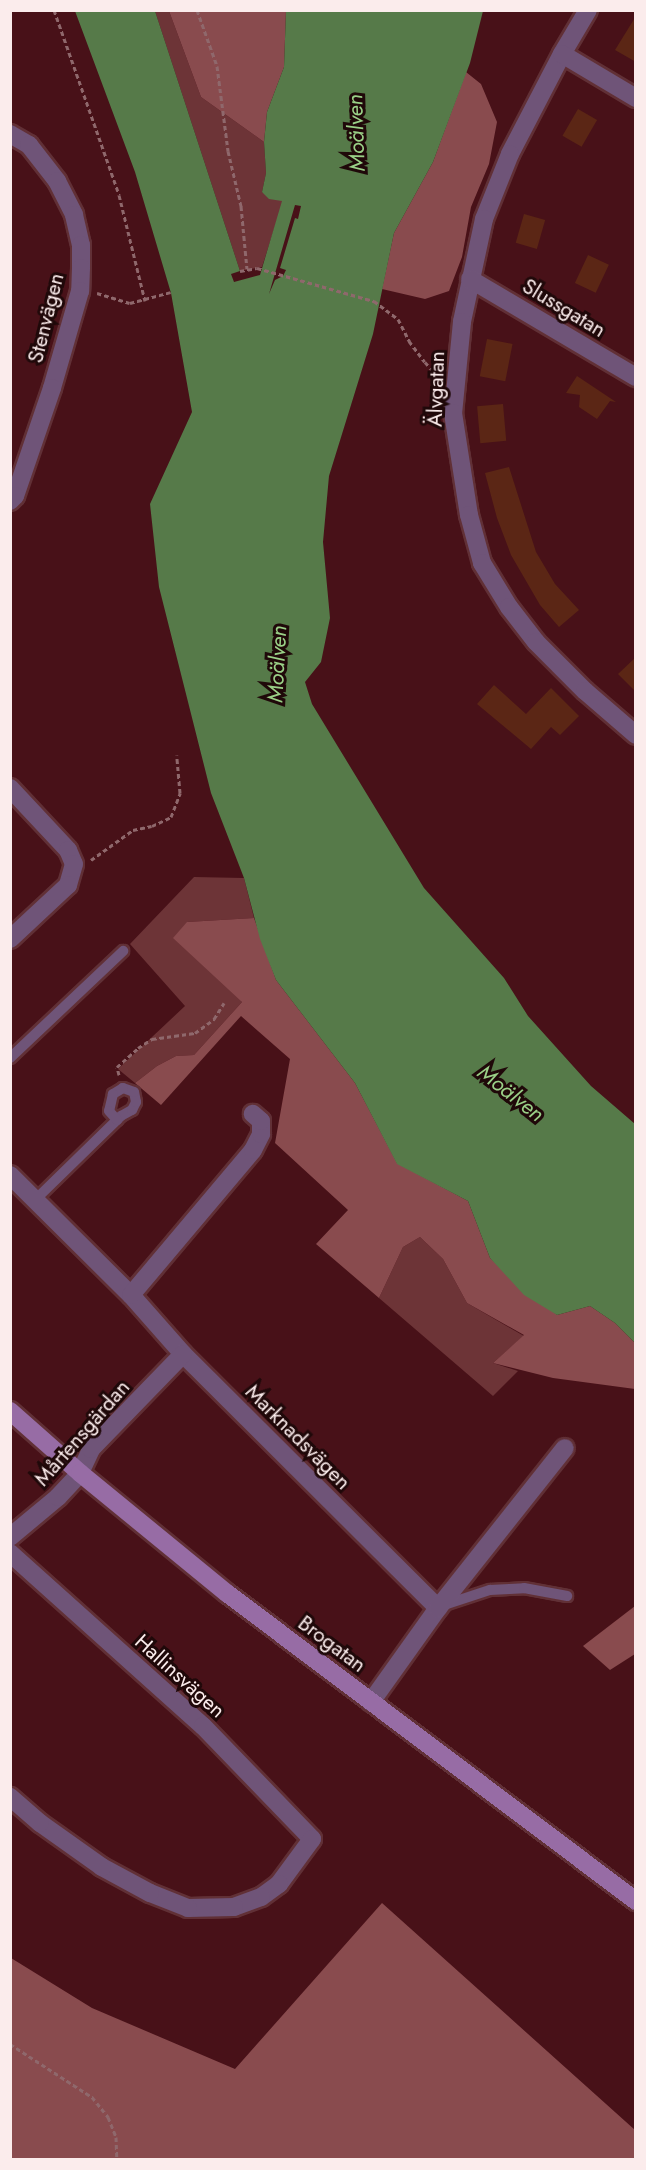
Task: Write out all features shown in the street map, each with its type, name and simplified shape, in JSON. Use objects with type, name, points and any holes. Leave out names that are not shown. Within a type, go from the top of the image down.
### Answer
[{"type":"main road","name":"Brogatan","points":[[10,1411],[80,1473],[228,1594],[636,1901]]},
{"type":"street","name":"Älvgatan","points":[[588,10],[562,54],[510,154],[484,219],[462,322],[453,414],[459,459],[482,563],[509,607],[536,642],[585,691],[636,735]]},
{"type":"street","points":[[562,54],[636,98]]},
{"type":"street","name":"Stenvägen","points":[[10,134],[29,144],[57,181],[74,215],[81,245],[80,291],[13,499]]},
{"type":"street","name":"Slussgatan","points":[[470,279],[636,377]]},
{"type":"street","points":[[10,788],[68,850],[74,864],[68,885],[10,939]]},
{"type":"street","points":[[131,1295],[253,1150],[261,1134],[261,1121],[253,1114]]},
{"type":"street","name":"Marknadsvägen","points":[[10,1175],[131,1295],[183,1354],[438,1608]]},
{"type":"street","name":"Mårtensgärdan","points":[[10,1537],[58,1497],[80,1473],[91,1449],[183,1354]]},
{"type":"street","points":[[371,1702],[438,1608],[565,1448]]},
{"type":"street","name":"Hallinsvägen","points":[[10,1553],[203,1726],[312,1839],[279,1884],[261,1897],[234,1907],[188,1908],[150,1893],[102,1867],[40,1823],[10,1797]]},
{"type":"lane","points":[[10,1058],[123,951]]},
{"type":"lane","points":[[35,1200],[117,1120],[132,1110],[136,1102],[134,1092],[123,1088],[113,1094],[109,1111],[117,1120]]},
{"type":"lane","points":[[438,1608],[490,1590],[524,1588],[567,1596]]},
{"type":"path","points":[[54,10],[118,195],[145,301]]},
{"type":"path","points":[[197,10],[217,66],[228,151],[242,206],[247,269]]},
{"type":"path","points":[[240,272],[257,268],[374,300],[398,319],[409,341],[432,370],[458,374]]},
{"type":"path","points":[[80,291],[100,293],[130,303],[145,301],[171,292]]},
{"type":"path","points":[[70,876],[133,830],[152,826],[171,817],[180,793],[177,755]]},
{"type":"path","points":[[123,1088],[117,1067],[138,1048],[152,1039],[195,1033],[214,1019],[224,1003]]},
{"type":"path","points":[[10,2044],[92,2097],[108,2117],[116,2137],[117,2160]]},
{"type":"shaded area","points":[[155,11],[169,11],[201,97],[264,142],[266,173],[262,192],[283,201],[262,267],[240,271]]},
{"type":"shaded area","points":[[169,11],[286,11],[284,67],[267,112],[264,142],[201,97]]},
{"type":"shaded area","points":[[466,72],[481,84],[497,122],[489,164],[471,207],[462,257],[449,291],[425,299],[382,289],[394,233],[433,162]]},
{"type":"shaded area","points":[[194,877],[244,878],[254,918],[187,922],[242,1002],[194,1055],[176,1056],[157,1066],[135,1083],[118,1069],[185,1006],[130,944]]},
{"type":"shaded area","points":[[254,918],[276,980],[355,1083],[397,1163],[468,1201],[490,1258],[557,1315],[590,1306],[615,1323],[635,1343],[635,1389],[553,1378],[493,1363],[524,1335],[467,1303],[443,1259],[420,1237],[403,1247],[379,1298],[316,1244],[348,1210],[275,1143],[290,1059],[241,1016],[161,1105],[135,1083],[157,1066],[176,1056],[194,1055],[242,1002],[173,938],[187,922]]},
{"type":"shaded area","points":[[420,1237],[443,1259],[467,1303],[524,1336],[493,1363],[518,1371],[493,1396],[379,1298],[403,1247]]},
{"type":"shaded area","points":[[635,1606],[635,1654],[610,1670],[583,1646]]},
{"type":"shaded area","points":[[382,1903],[635,2130],[635,2159],[11,2159],[11,1958],[92,2008],[235,2069]]},
{"type":"water","name":"Moälven","points":[[75,11],[155,11],[240,271],[231,274],[234,282],[260,275],[282,201],[269,199],[262,192],[266,173],[264,142],[267,112],[284,67],[286,11],[483,11],[470,63],[433,162],[394,233],[373,334],[329,476],[323,542],[330,618],[321,662],[305,682],[312,704],[424,888],[504,978],[528,1016],[591,1086],[635,1124],[635,1343],[615,1323],[590,1306],[557,1315],[524,1295],[490,1258],[468,1201],[397,1164],[355,1083],[276,980],[260,939],[244,878],[211,793],[159,587],[150,504],[192,412],[171,293],[135,172]],"holes":[[[295,205],[301,206],[298,219],[295,218],[280,268],[286,270],[283,276],[275,280],[269,294]]]},
{"type":"building","points":[[636,16],[636,62],[615,50]]},
{"type":"building","points":[[578,109],[597,120],[582,147],[562,136]]},
{"type":"building","points":[[524,214],[545,220],[537,249],[516,243]]},
{"type":"building","points":[[588,255],[609,265],[596,293],[575,283]]},
{"type":"building","points":[[487,339],[513,344],[505,381],[480,376]]},
{"type":"building","points":[[577,376],[616,402],[610,401],[597,419],[579,407],[580,395],[566,393]]},
{"type":"building","points":[[503,404],[506,441],[480,443],[477,406]]},
{"type":"building","points":[[509,467],[536,552],[555,584],[579,610],[559,627],[540,605],[511,555],[497,518],[485,473]]},
{"type":"building","points":[[636,657],[636,692],[618,674]]},
{"type":"building","points":[[494,685],[526,714],[551,688],[579,716],[560,735],[551,727],[531,749],[477,704]]}]
